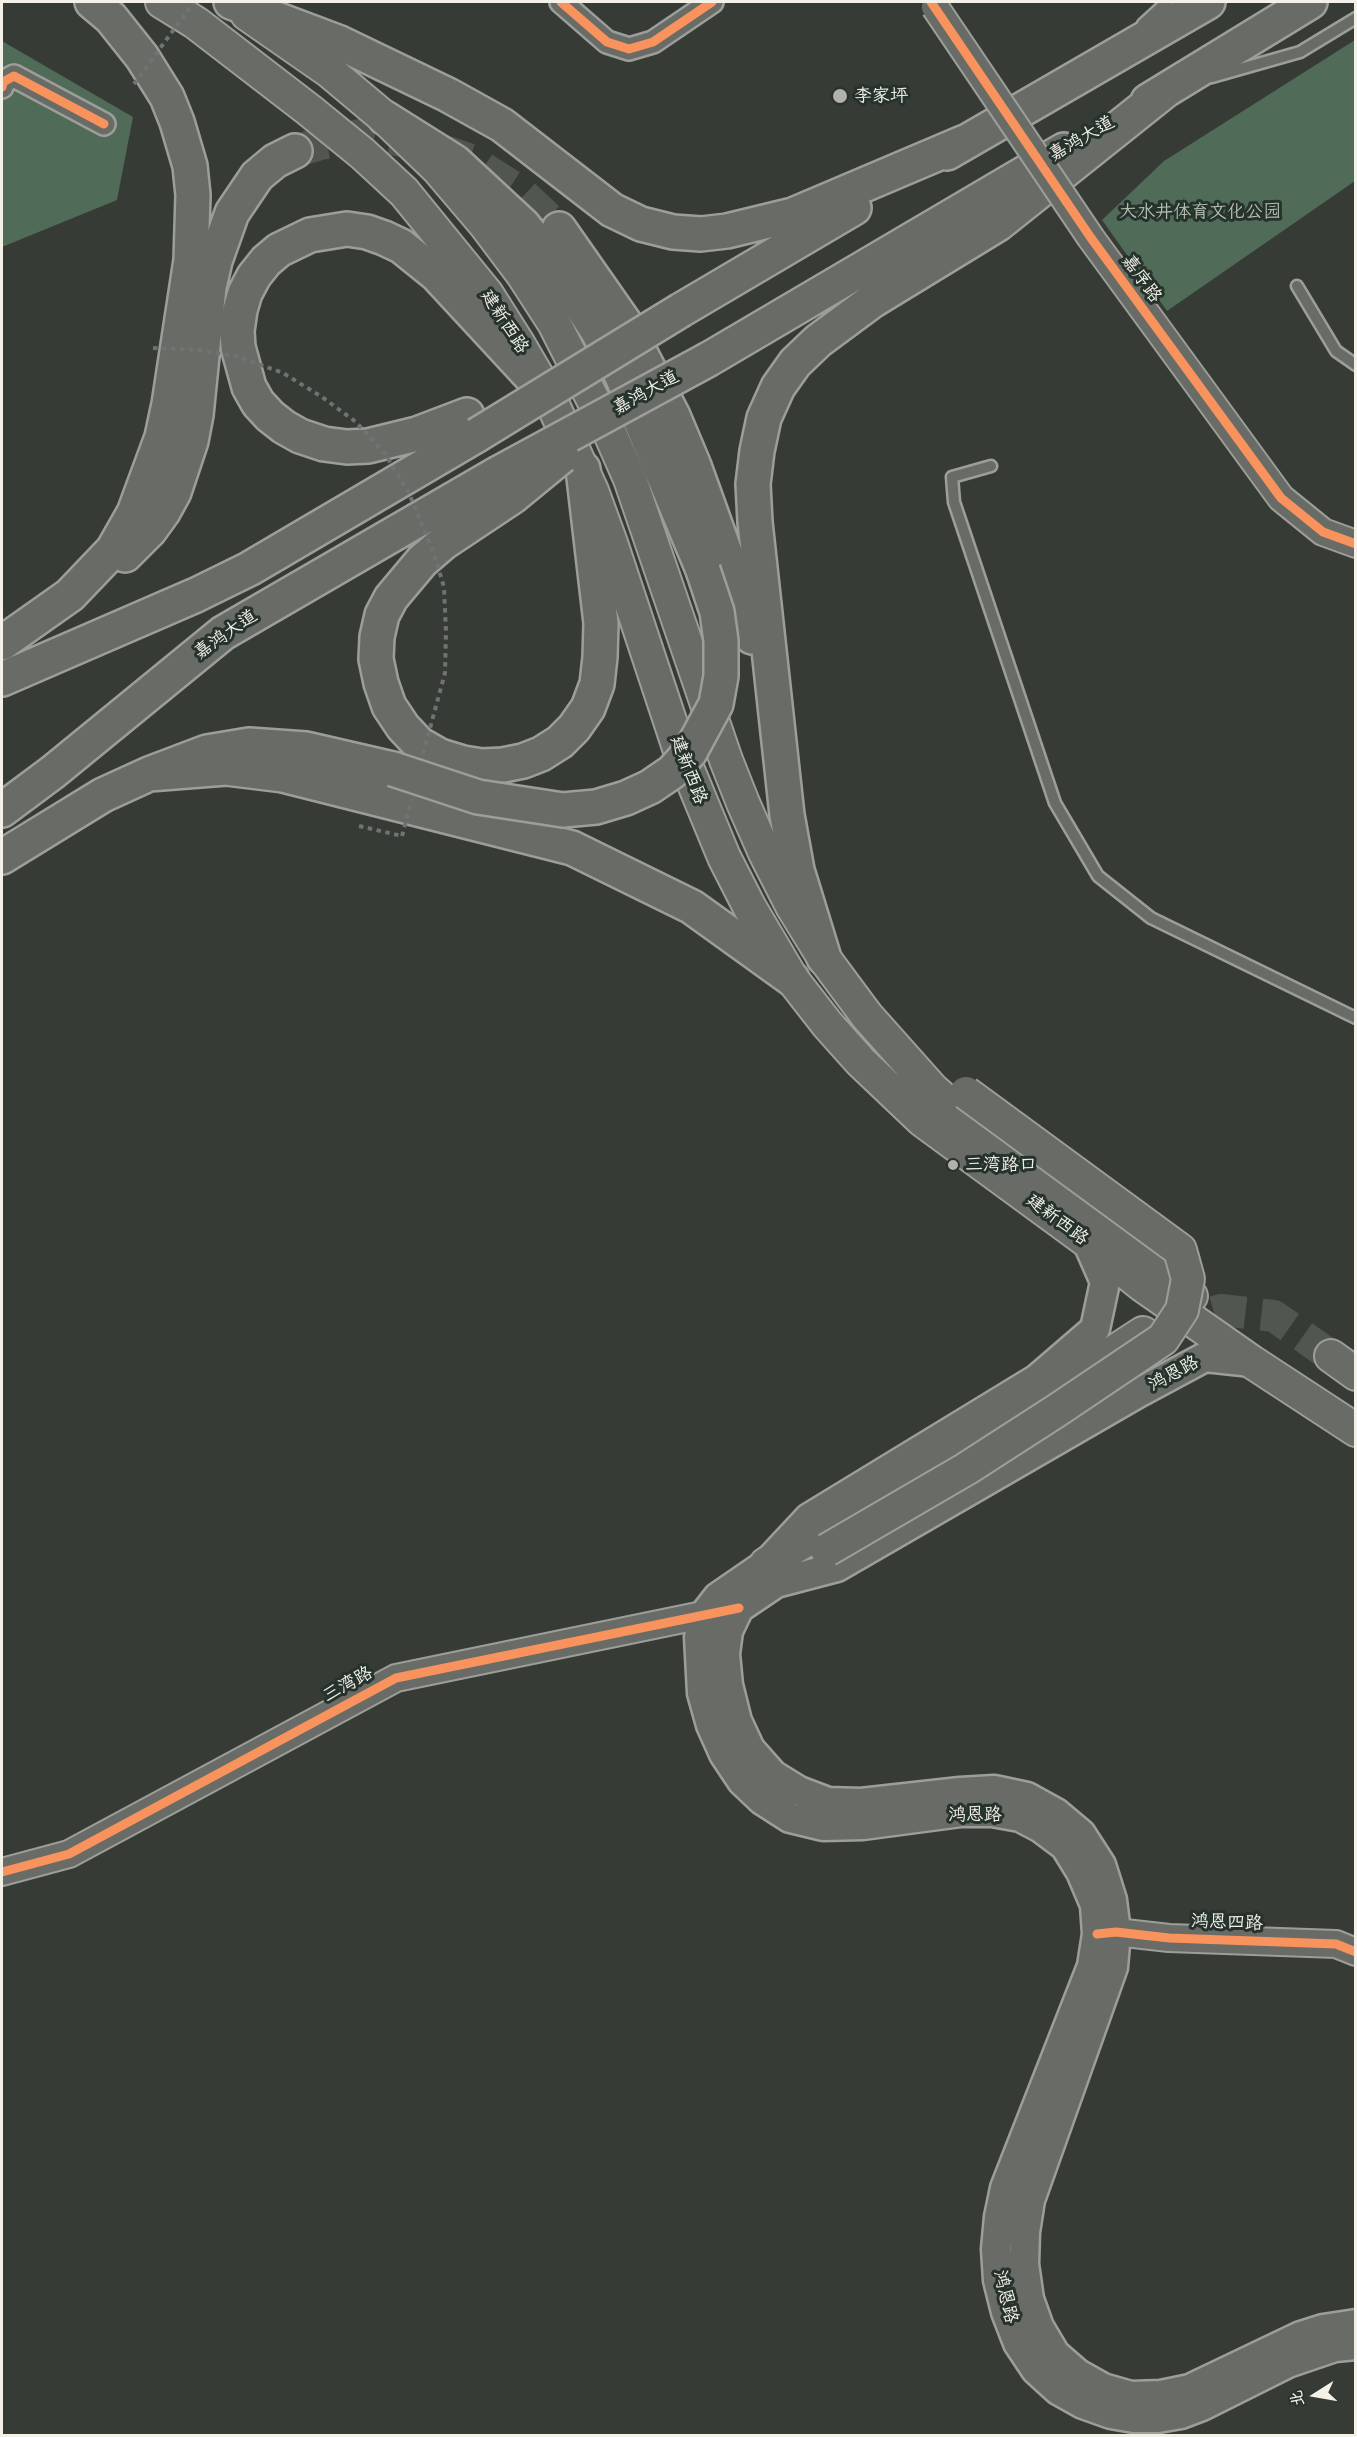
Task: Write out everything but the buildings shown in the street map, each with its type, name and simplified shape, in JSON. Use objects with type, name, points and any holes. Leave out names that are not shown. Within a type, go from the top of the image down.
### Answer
[{"type":"highway","points":[[70,595],[113,550],[124,534],[154,462],[169,404],[191,260],[193,228],[194,195],[190,166],[185,144],[167,97],[127,36],[92,2]]},
{"type":"highway","points":[[230,2],[340,43],[448,95],[502,125],[612,210],[640,224],[673,232],[701,234],[727,231],[793,215],[965,142]]},
{"type":"highway","points":[[2,679],[196,595],[249,569],[472,425],[681,310],[1208,2]]},
{"type":"highway","name":"嘉鸿大道","points":[[2,810],[53,772],[223,633],[505,485],[624,405],[709,358],[1166,90],[1310,2]]},
{"type":"highway","points":[[787,816],[755,522],[753,484],[764,418],[778,387],[795,363],[842,322],[998,224],[1166,90]]},
{"type":"highway","points":[[2,857],[103,795],[149,774],[207,752],[249,745],[306,749],[409,774],[478,797],[563,810],[596,807],[626,798],[650,787],[672,772],[690,752],[716,704],[721,675],[722,641],[717,612],[703,570],[621,374],[597,330],[548,256],[523,225],[455,162],[385,118]]},
{"type":"highway","points":[[2,642],[135,547],[150,530],[174,492],[191,441],[196,415],[209,286],[223,236],[238,203],[257,176],[275,161],[295,151]]},
{"type":"highway","points":[[472,425],[368,446],[347,447],[324,444],[300,436],[284,427],[258,403],[249,387],[238,347],[237,331],[240,310],[245,293],[254,276],[279,250],[310,235],[348,230],[367,232],[384,238],[401,246],[437,274],[549,396]]},
{"type":"highway","points":[[559,230],[624,322],[673,416],[694,466],[745,608],[797,870],[824,958]]},
{"type":"highway","points":[[505,485],[422,561],[391,598],[382,615],[377,637],[376,659],[381,683],[389,706],[403,727],[419,744],[440,756],[482,766],[523,761],[541,754],[560,742],[574,728],[588,708],[597,684],[601,623],[583,469]]},
{"type":"highway","points":[[149,774],[226,768],[284,775],[572,848],[692,908],[792,979]]},
{"type":"main road","name":"建新西路","points":[[162,2],[195,23],[363,154],[404,192],[487,294],[549,396],[583,469],[611,543],[679,748],[724,856],[750,908],[792,979],[827,1024],[861,1062],[922,1120],[1087,1241],[1142,1285],[1252,1362],[1356,1430]]},
{"type":"main road","name":"建新西路","points":[[230,2],[329,71],[385,118],[438,169],[490,231],[523,275],[554,323],[582,376],[630,479],[726,760],[765,853],[792,906],[824,958],[867,1016],[932,1089],[965,1118],[1229,1325],[1356,1408]]},
{"type":"main road","points":[[771,1573],[827,1550],[966,1469],[1163,1339],[1182,1310],[1188,1280],[1180,1250],[966,1093],[867,1016]]},
{"type":"main road","name":"鸿恩路","points":[[1087,1241],[1105,1282],[1095,1329],[1037,1379],[809,1518],[771,1573],[739,1608],[728,1630],[725,1654],[728,1685],[737,1721],[750,1749],[773,1775],[799,1791],[828,1802],[861,1803],[994,1790],[1027,1797],[1056,1813],[1081,1834],[1101,1865],[1112,1900],[1107,1933],[1005,2188],[999,2217],[996,2249],[998,2280],[1005,2312],[1018,2343],[1036,2370],[1058,2391],[1083,2404],[1111,2414],[1134,2418],[1158,2418],[1181,2414],[1202,2406],[1288,2363],[1335,2347],[1356,2345]]},
{"type":"main road","points":[[771,1573],[870,1501],[1022,1412],[1143,1333]]},
{"type":"main road","points":[[1331,1356],[1356,1374]]},
{"type":"main road","name":"鸿恩路","points":[[1252,1362],[1205,1357],[1138,1393],[837,1567],[771,1573],[718,1598],[704,1615],[699,1637],[702,1693],[711,1725],[724,1754],[742,1781],[762,1800],[790,1818],[822,1826],[863,1825],[961,1812],[992,1812],[1020,1817],[1041,1828],[1065,1846],[1081,1872],[1107,1933],[1113,1967],[1030,2200],[1024,2232],[1023,2264],[1029,2299],[1040,2327],[1055,2354],[1078,2374],[1103,2388],[1131,2396],[1161,2395],[1190,2389],[1301,2336],[1323,2329],[1356,2324]]},
{"type":"street","points":[[561,2],[607,42],[629,49],[653,42],[712,2]]},
{"type":"street","name":"嘉序路","points":[[933,4],[1091,238],[1281,498],[1323,532],[1356,544]]},
{"type":"street","points":[[2,87],[3,82],[14,76],[28,81],[104,124]]},
{"type":"street","name":"三湾路","points":[[2,1872],[69,1854],[396,1678],[739,1608]]},
{"type":"street","name":"鸿恩四路","points":[[1107,1933],[1169,1938],[1336,1944],[1356,1952]]},
{"type":"lane","points":[[1104,62],[1167,2]]},
{"type":"lane","points":[[1166,90],[1300,52],[1356,18]]},
{"type":"lane","points":[[1297,286],[1336,351],[1356,364]]},
{"type":"lane","points":[[991,466],[952,477],[954,502],[1055,803],[1098,876],[1151,918],[1356,1017]]},
{"type":"path","points":[[134,84],[194,2]]},
{"type":"path","points":[[153,348],[200,350],[239,357],[283,373],[322,397],[356,422],[385,454],[409,493],[434,554],[444,587],[445,673],[409,774],[402,836],[359,826]]},
{"type":"green space","name":"大水井体育文化公园","points":[[1355,40],[1355,181],[1167,311],[1102,220],[1164,161]]},
{"type":"green space","points":[[2,41],[133,117],[117,200],[2,247]]},
{"type":"tunnel","points":[[295,151],[368,134],[425,145],[470,160],[520,192],[559,229]]},
{"type":"tunnel","points":[[1168,1326],[1221,1310],[1274,1316],[1331,1356]]},
{"type":"cycle path","points":[[561,2],[607,42],[629,49],[653,42],[712,2]]},
{"type":"cycle path","points":[[931,2],[1091,238],[1281,498],[1323,532],[1356,544]]},
{"type":"cycle path","points":[[2,87],[3,82],[14,76],[104,124]]},
{"type":"cycle path","points":[[2,1872],[69,1854],[396,1678],[739,1608]]},
{"type":"cycle path","points":[[1097,1934],[1116,1932],[1169,1938],[1336,1944],[1356,1952]]},
{"type":"place","name":"李家坪","points":[[840,96]]},
{"type":"place","name":"三湾路口","points":[[953,1165]]}]
